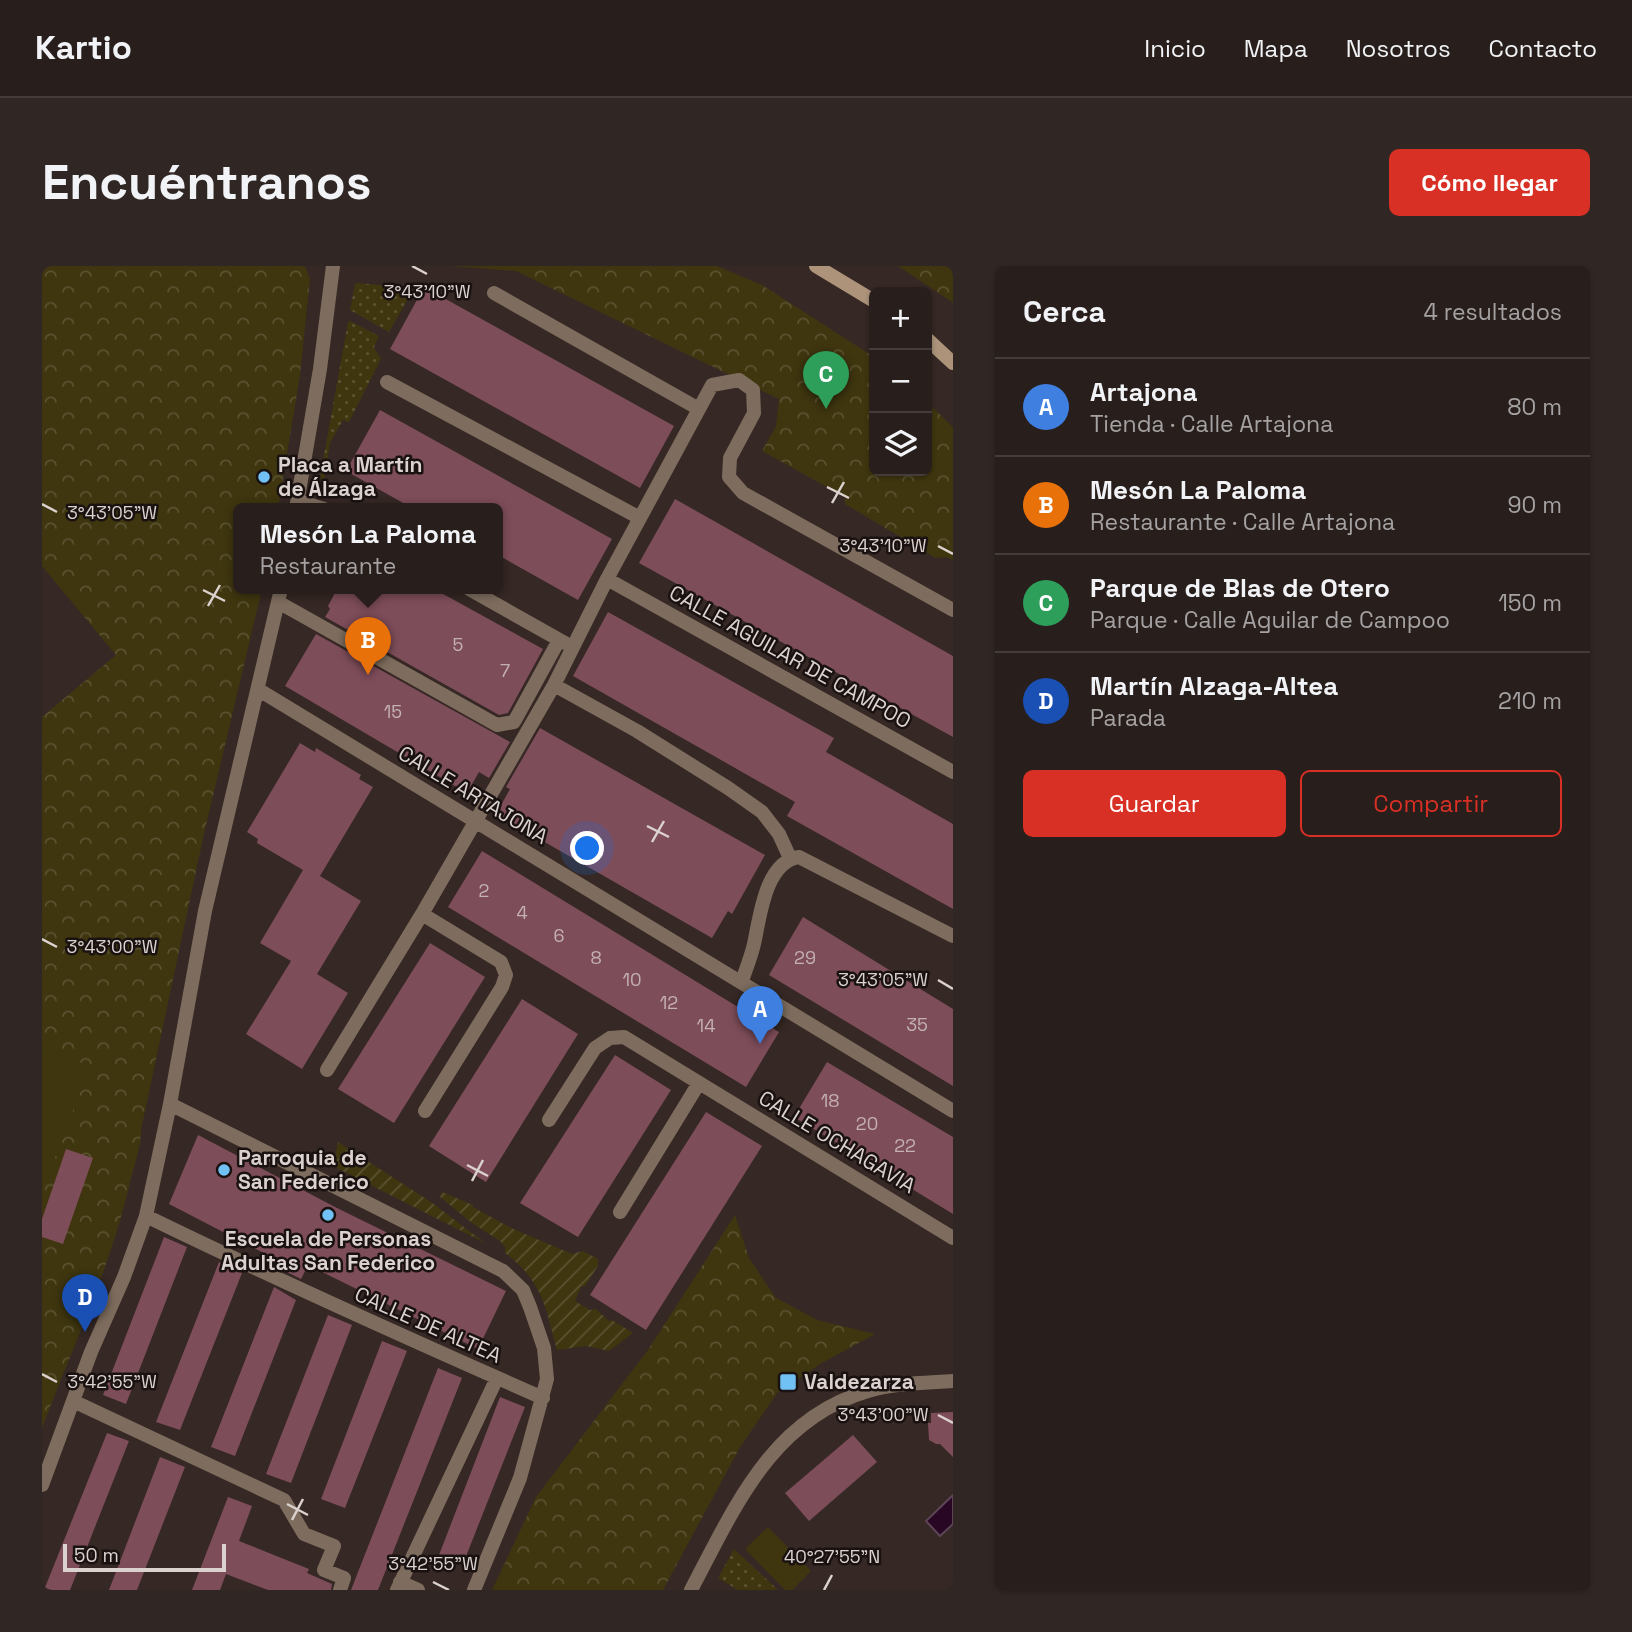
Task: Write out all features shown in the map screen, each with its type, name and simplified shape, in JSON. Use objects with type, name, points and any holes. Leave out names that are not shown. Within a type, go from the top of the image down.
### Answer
[{"type":"street","points":[[297,503],[320,369],[333,266]]},
{"type":"street","points":[[816,266],[869,298]]},
{"type":"street","points":[[494,293],[699,409]]},
{"type":"street","points":[[932,343],[953,363]]},
{"type":"street","points":[[42,1485],[91,1352],[124,1277],[146,1216],[170,1104],[205,911],[280,596],[497,725],[514,722],[607,579],[712,385],[739,380],[753,390],[754,413],[730,458],[729,477],[743,494],[953,610]]},
{"type":"street","points":[[387,382],[640,518]]},
{"type":"street","name":"CALLE AGUILAR DE CAMPOO","points":[[607,579],[953,772]]},
{"type":"street","points":[[478,594],[566,643]]},
{"type":"street","points":[[327,1070],[422,914],[554,685],[566,643]]},
{"type":"street","points":[[554,685],[638,730],[728,788],[762,813],[779,834],[790,858]]},
{"type":"street","name":"CALLE ARTAJONA","points":[[259,690],[953,1111]]},
{"type":"street","points":[[742,981],[754,946],[762,900],[781,864],[790,858],[799,857],[953,936]]},
{"type":"street","points":[[422,914],[501,962],[506,975],[502,987],[425,1111]]},
{"type":"street","name":"CALLE OCHAGAVIA","points":[[550,1120],[595,1048],[610,1038],[624,1037],[953,1238]]},
{"type":"street","points":[[620,1212],[699,1083]]},
{"type":"street","points":[[170,1104],[503,1271],[523,1290],[544,1348],[547,1379],[520,1478],[474,1590]]},
{"type":"street","name":"CALLE DE ALTEA","points":[[146,1216],[375,1325],[543,1398]]},
{"type":"street","points":[[418,1590],[398,1586],[497,1378]]},
{"type":"street","points":[[691,1590],[751,1482],[769,1455],[794,1432],[834,1404],[867,1391],[900,1385],[953,1381]]},
{"type":"street","points":[[73,1401],[284,1500],[304,1534],[334,1546],[324,1570],[344,1578],[340,1590]]},
{"type":"green space","points":[[42,266],[305,266],[310,279],[300,375],[279,503],[233,503],[233,594],[261,594],[203,838],[139,1148],[103,1273],[42,1428],[42,717],[116,655],[42,566]]},
{"type":"green space","points":[[449,266],[717,266],[762,285],[869,354],[869,476],[932,476],[932,407],[953,427],[953,560],[946,557],[936,558],[845,504],[845,497],[762,451],[776,426],[779,399],[516,271]]},
{"type":"green space","points":[[898,266],[953,266],[953,303]]},
{"type":"green space","points":[[355,284],[413,290],[389,332],[350,310]]},
{"type":"green space","points":[[350,321],[379,336],[374,347],[381,359],[349,422],[343,420],[330,443],[324,482],[320,477]]},
{"type":"green space","points":[[42,1048],[90,1066],[42,1192]]},
{"type":"green space","points":[[338,1142],[431,1202],[485,1243],[333,1166]]},
{"type":"green space","points":[[442,1192],[473,1205],[511,1228],[572,1254],[583,1251],[598,1259],[598,1266],[585,1286],[581,1287],[575,1301],[590,1310],[596,1309],[609,1321],[612,1320],[633,1333],[609,1351],[586,1346],[557,1350],[541,1296],[527,1274],[505,1253],[505,1247],[500,1241],[440,1197]]},
{"type":"green space","points":[[735,1215],[749,1258],[775,1297],[817,1320],[875,1334],[822,1363],[778,1392],[740,1447],[663,1590],[492,1590],[536,1497],[648,1350]]},
{"type":"green space","points":[[768,1527],[811,1571],[792,1590],[785,1590],[745,1549]]},
{"type":"green space","points":[[734,1549],[778,1590],[738,1590],[718,1578]]},
{"type":"shaded area","points":[[953,1495],[953,1524],[940,1536],[926,1521]]},
{"type":"building","points":[[424,287],[674,426],[640,488],[390,349]]},
{"type":"building","points":[[380,410],[612,539],[578,600],[503,558],[503,503],[403,503],[346,471]]},
{"type":"building","points":[[675,499],[953,656],[953,737],[639,563]]},
{"type":"building","points":[[334,594],[443,594],[543,649],[508,713],[499,715],[325,617],[330,609],[328,606]]},
{"type":"building","points":[[608,612],[834,738],[826,752],[953,824],[953,909],[787,816],[795,802],[573,676]]},
{"type":"building","points":[[316,634],[510,742],[489,778],[479,772],[467,793],[285,686]]},
{"type":"building","points":[[540,728],[765,855],[732,914],[728,911],[712,938],[496,814],[510,789],[506,787]]},
{"type":"building","points":[[300,743],[315,752],[316,748],[361,775],[359,779],[373,787],[320,876],[361,901],[317,974],[348,993],[302,1069],[246,1034],[291,961],[260,943],[303,870],[257,843],[258,839],[247,832]]},
{"type":"building","points":[[482,851],[779,1032],[746,1087],[448,907]]},
{"type":"building","points":[[803,917],[953,1009],[953,1086],[769,975]]},
{"type":"building","points":[[430,943],[485,977],[394,1123],[338,1089]]},
{"type":"building","points":[[522,999],[578,1034],[486,1182],[429,1146]]},
{"type":"building","points":[[615,1055],[671,1090],[578,1237],[520,1203]]},
{"type":"building","points":[[827,1062],[953,1137],[953,1214],[794,1117]]},
{"type":"building","points":[[706,1112],[762,1146],[646,1330],[590,1295]]},
{"type":"building","points":[[198,1135],[337,1208],[506,1291],[478,1349],[308,1265],[301,1279],[281,1269],[283,1263],[169,1204]]},
{"type":"building","points":[[66,1149],[93,1158],[63,1244],[42,1237],[42,1219]]},
{"type":"building","points":[[164,1237],[187,1247],[126,1404],[103,1395]]},
{"type":"building","points":[[219,1262],[242,1273],[180,1430],[156,1422]]},
{"type":"building","points":[[274,1287],[296,1300],[235,1456],[211,1447]]},
{"type":"building","points":[[328,1315],[352,1325],[291,1483],[266,1474]]},
{"type":"building","points":[[382,1341],[407,1351],[345,1508],[321,1499]]},
{"type":"building","points":[[438,1368],[462,1378],[378,1590],[351,1590]]},
{"type":"building","points":[[500,1397],[525,1407],[463,1564],[439,1555]]},
{"type":"building","points":[[953,1412],[953,1457],[940,1444],[929,1440],[928,1423],[931,1423],[931,1413]]},
{"type":"building","points":[[107,1433],[129,1441],[70,1590],[44,1590]]},
{"type":"building","points":[[853,1435],[877,1462],[809,1521],[785,1493]]},
{"type":"building","points":[[160,1457],[185,1467],[137,1590],[109,1590]]},
{"type":"building","points":[[228,1497],[252,1506],[239,1541],[309,1569],[307,1573],[332,1584],[331,1590],[268,1590],[226,1574],[220,1590],[192,1590]]},
{"type":"place","name":"Parque de Blas de Otero","points":[[826,409]]},
{"type":"place","name":"Placa a Martín de Álzaga","points":[[264,477]]},
{"type":"place","name":"Mesón La Paloma","points":[[368,675]]},
{"type":"place","name":"Artajona","points":[[760,1044]]},
{"type":"place","name":"Parroquia de San Federico","points":[[224,1170]]},
{"type":"place","name":"Escuela de Personas Adultas San Federico","points":[[328,1215]]},
{"type":"place","name":"Martín Alzaga-Altea","points":[[85,1332]]},
{"type":"place","name":"Valdezarza","points":[[788,1382]]}]
